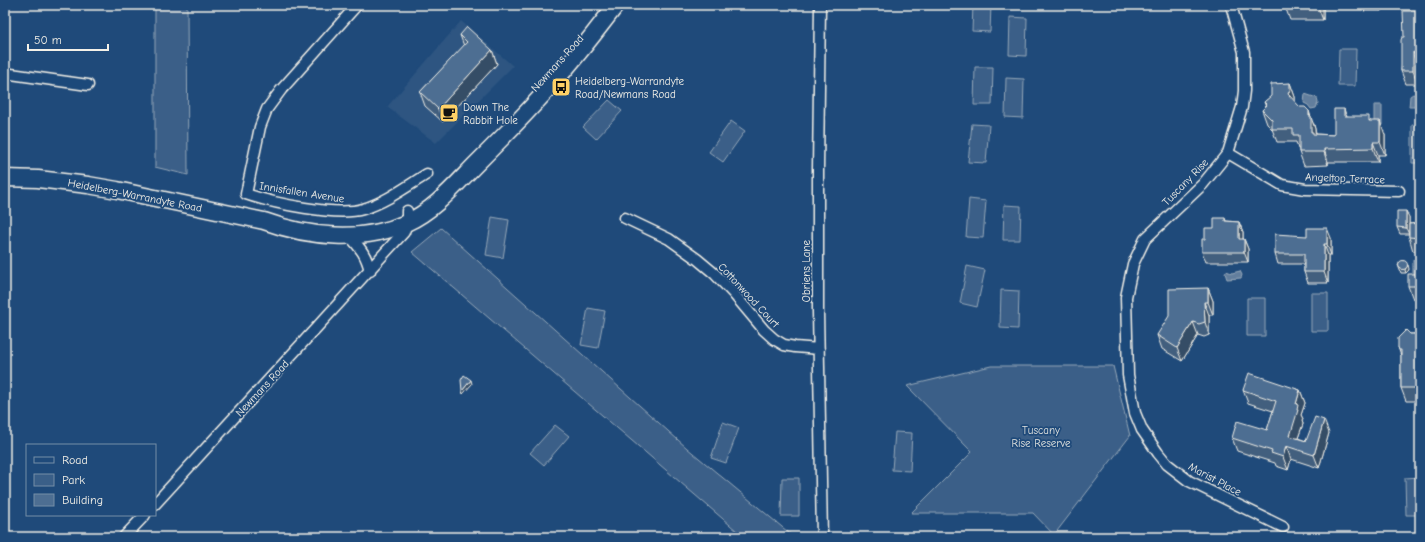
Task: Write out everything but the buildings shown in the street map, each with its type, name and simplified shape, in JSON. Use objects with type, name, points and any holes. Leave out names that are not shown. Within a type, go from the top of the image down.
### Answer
[{"type":"main road","name":"Newmans Road","points":[[407,217],[424,200],[457,172],[590,26],[611,5]]},
{"type":"main road","name":"Newmans Road","points":[[407,217],[425,212],[438,201],[518,122],[543,95],[616,5]]},
{"type":"main road","name":"Heidelberg-Warrandyte Road","points":[[5,178],[38,179],[88,185],[264,221],[346,226],[371,224],[407,217]]},
{"type":"main road","name":"Heidelberg-Warrandyte Road","points":[[264,221],[282,228],[313,233],[349,235],[376,233],[407,217]]},
{"type":"street","name":"Innisfallen Avenue","points":[[358,5],[281,90],[267,109],[260,127],[246,194],[258,198],[303,207],[348,212],[375,205],[427,174]]},
{"type":"street","name":"Obriens Lane","points":[[820,5],[818,310],[822,537]]},
{"type":"street","name":"Tuscany Rise","points":[[1127,346],[1126,297],[1133,264],[1145,239],[1203,184],[1228,153],[1242,107],[1244,91],[1244,52],[1231,5]]},
{"type":"street","points":[[5,72],[10,74],[88,85]]},
{"type":"street","name":"Angeltop Terrace","points":[[1228,153],[1282,185],[1305,189],[1399,191]]},
{"type":"street","name":"Newmans Road","points":[[156,503],[370,271],[404,232],[407,217]]},
{"type":"street","name":"Cottonwood Court","points":[[625,218],[669,239],[697,259],[733,292],[764,330],[774,339],[784,345],[819,349]]},
{"type":"street","points":[[349,235],[364,252],[368,260],[370,271]]},
{"type":"street","name":"Marist Place","points":[[1127,346],[1128,375],[1135,413],[1142,430],[1158,454],[1167,464],[1189,481],[1283,527]]},
{"type":"street","points":[[124,537],[144,516]]},
{"type":"shaded area","points":[[461,21],[513,66],[436,143],[387,107]]},
{"type":"shaded area","points":[[1305,94],[1317,98],[1318,103],[1316,108],[1311,109],[1304,103]]},
{"type":"shaded area","points":[[1413,94],[1416,95],[1417,98],[1420,97],[1420,107],[1409,107],[1410,96]]},
{"type":"shaded area","points":[[1374,105],[1382,105],[1382,126],[1374,126]]},
{"type":"shaded area","points":[[1413,260],[1420,260],[1420,278],[1413,278]]},
{"type":"shaded area","points":[[1226,271],[1232,273],[1240,271],[1242,275],[1241,278],[1227,279],[1225,273]]},
{"type":"green space","points":[[155,5],[187,5],[188,175],[155,167]]},
{"type":"green space","points":[[973,5],[991,5],[990,32],[972,31]]},
{"type":"green space","points":[[1010,17],[1027,18],[1026,56],[1009,55]]},
{"type":"green space","points":[[1339,49],[1356,49],[1355,86],[1338,86]]},
{"type":"green space","points":[[975,67],[993,67],[992,105],[974,105]]},
{"type":"green space","points":[[1006,78],[1024,79],[1023,118],[1005,117]]},
{"type":"green space","points":[[609,100],[622,111],[596,139],[583,127]]},
{"type":"green space","points":[[731,121],[745,131],[723,162],[709,152]]},
{"type":"green space","points":[[972,124],[989,125],[986,163],[968,162]]},
{"type":"green space","points":[[1412,125],[1420,125],[1420,163],[1412,163]]},
{"type":"green space","points":[[969,199],[986,201],[983,238],[966,237]]},
{"type":"green space","points":[[1004,205],[1021,206],[1020,240],[1003,240]]},
{"type":"green space","points":[[492,217],[509,220],[503,258],[486,255]]},
{"type":"green space","points":[[441,228],[687,448],[794,537],[744,537],[412,252]]},
{"type":"green space","points":[[967,266],[985,270],[977,307],[960,303]]},
{"type":"green space","points":[[1001,290],[1019,291],[1018,329],[1000,328]]},
{"type":"green space","points":[[1311,293],[1328,293],[1328,331],[1311,331]]},
{"type":"green space","points":[[1247,298],[1265,298],[1265,336],[1247,336]]},
{"type":"green space","points":[[588,308],[605,311],[598,348],[581,345]]},
{"type":"green space","name":"Tuscany Rise Reserve","points":[[991,366],[1113,366],[1130,436],[1054,535],[1033,513],[911,513],[972,452],[907,386]]},
{"type":"green space","points":[[723,422],[739,428],[726,463],[711,458]]},
{"type":"green space","points":[[555,425],[569,436],[544,465],[530,453]]},
{"type":"green space","points":[[895,432],[912,433],[910,471],[892,470]]},
{"type":"green space","points":[[1420,477],[1420,515],[1406,515],[1405,478]]},
{"type":"green space","points":[[782,478],[799,478],[799,516],[781,516]]},
{"type":"place","name":"Heidelberg-Warrandyte Road/Newmans Road","points":[[561,87]]},
{"type":"place","name":"Down The Rabbit Hole","points":[[449,113]]}]
